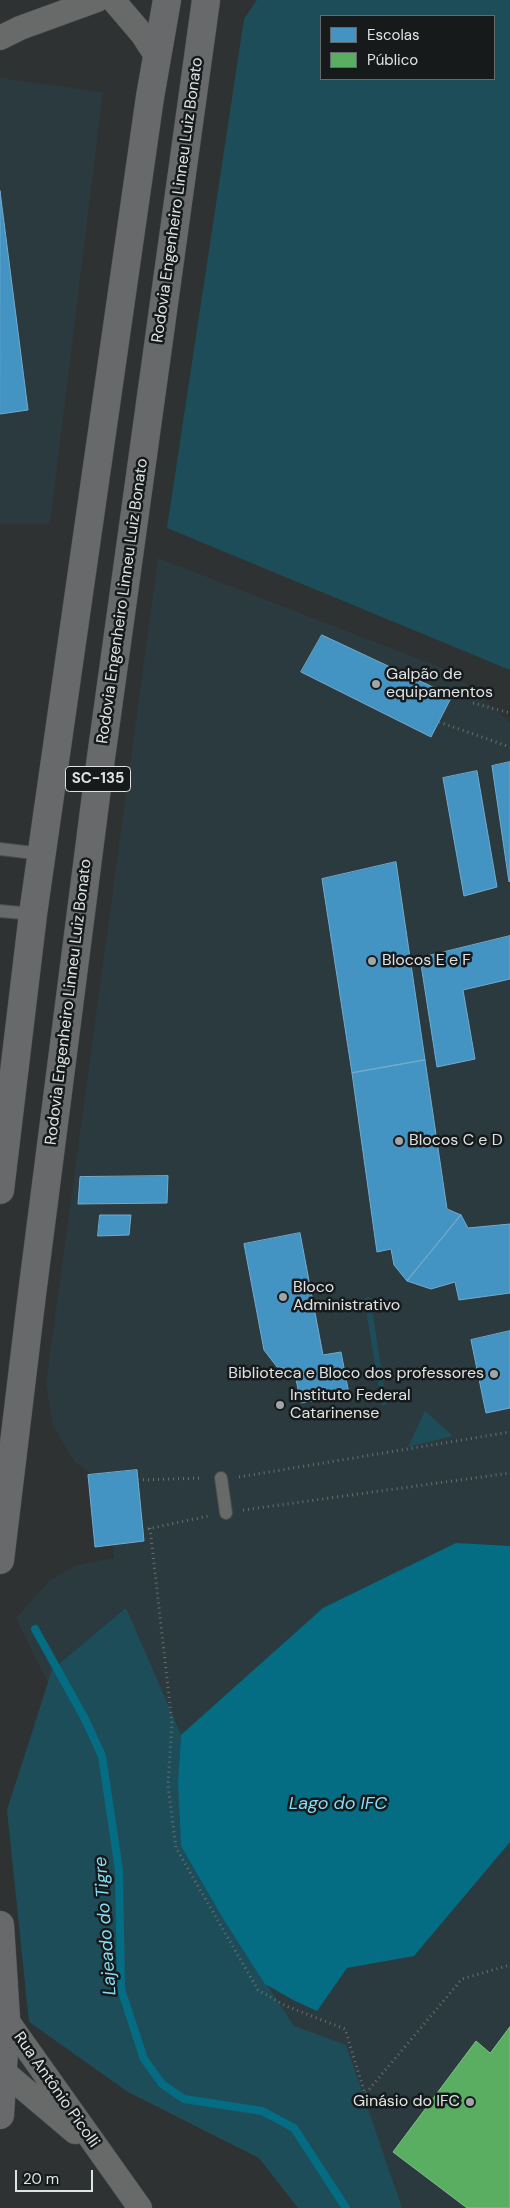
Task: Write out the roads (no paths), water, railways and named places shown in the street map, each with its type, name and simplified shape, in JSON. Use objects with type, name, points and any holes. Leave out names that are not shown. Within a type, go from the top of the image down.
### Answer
[{"type":"main road","name":"SC-135","points":[[0,1190],[33,914],[157,57],[167,0]]},
{"type":"main road","name":"Rodovia Engenheiro Linneu Luiz Bonato","points":[[0,1560],[32,1294],[97,792],[206,0]]},
{"type":"main road","points":[[0,1925],[6,2019],[0,2110]]},
{"type":"street","points":[[0,38],[20,28],[97,0]]},
{"type":"street","points":[[113,0],[142,34],[157,57]]},
{"type":"street","name":"Rua Antônio Picolli","points":[[6,2019],[101,2155]]},
{"type":"street","name":"Rua Antônio Picolli","points":[[2,2073],[101,2155]]},
{"type":"street","points":[[101,2155],[140,2208]]},
{"type":"lane","points":[[0,849],[42,854]]},
{"type":"lane","points":[[0,911],[33,914]]},
{"type":"lane","points":[[221,1478],[226,1513]]},
{"type":"water","name":"Lago do IFC","points":[[456,1543],[510,1546],[510,1842],[414,1956],[347,1968],[317,2011],[265,1984],[222,1917],[181,1846],[178,1782],[181,1735],[323,1608]]},
{"type":"waterway","name":"Lajeado do Tigre","points":[[35,1629],[85,1719],[102,1756],[119,1870],[121,1989],[144,2059],[162,2084],[184,2099],[262,2111],[294,2128],[346,2208]]},
{"type":"place","name":"Galpão de equipamentos","points":[[376,684]]},
{"type":"place","name":"Blocos E e F","points":[[372,961]]},
{"type":"place","name":"Blocos C e D","points":[[399,1141]]},
{"type":"place","name":"Bloco Administrativo","points":[[283,1297]]},
{"type":"place","name":"Biblioteca e Bloco dos professores","points":[[494,1374]]},
{"type":"place","name":"Instituto Federal Catarinense","points":[[280,1405]]},
{"type":"place","name":"Ginásio do IFC","points":[[470,2102]]}]
